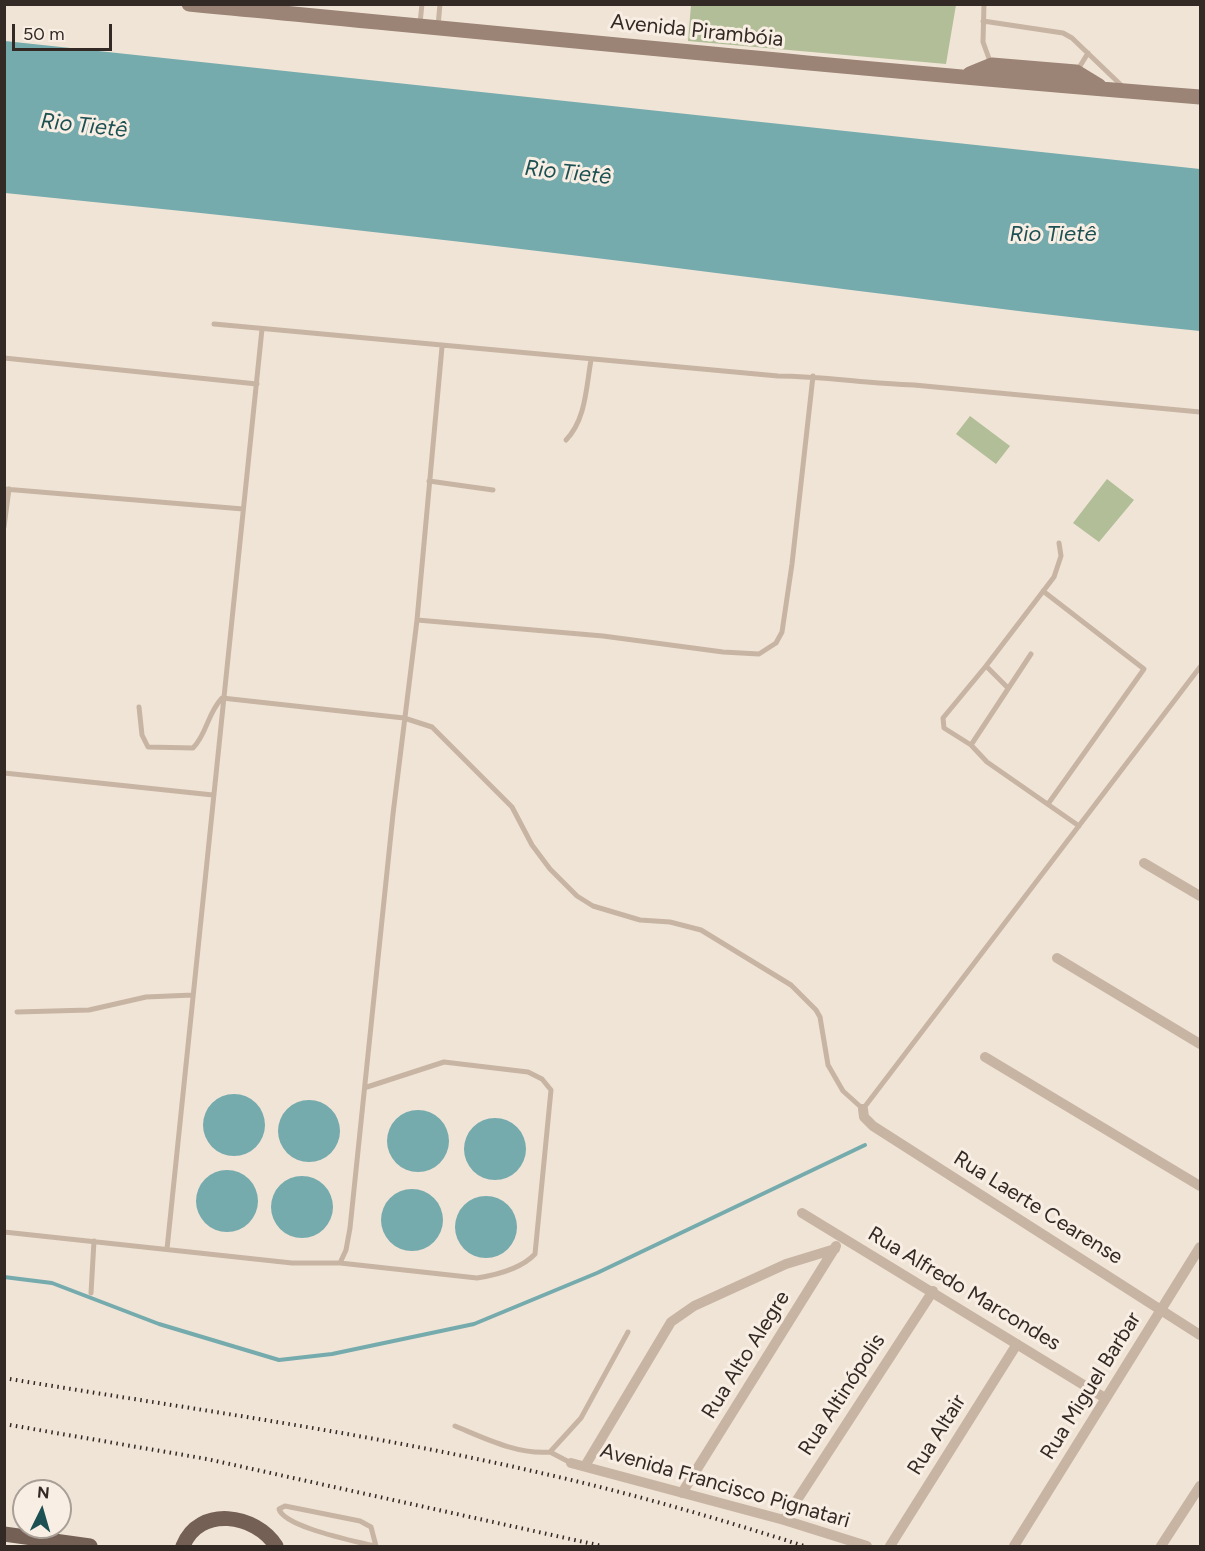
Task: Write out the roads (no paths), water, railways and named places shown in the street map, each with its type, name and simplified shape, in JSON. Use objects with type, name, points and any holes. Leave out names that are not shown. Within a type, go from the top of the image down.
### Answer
[{"type":"main road","name":"Avenida Pirambóia","points":[[189,4],[438,26],[729,57],[967,75],[1200,97]]},
{"type":"main road","points":[[967,75],[992,65],[1076,72],[1102,88]]},
{"type":"main road","points":[[183,1546],[193,1530],[204,1521],[222,1518],[255,1525],[265,1532],[276,1546]]},
{"type":"main road","points":[[4,1534],[90,1546]]},
{"type":"street","points":[[1144,863],[1200,897]]},
{"type":"street","points":[[1057,958],[1200,1044]]},
{"type":"street","points":[[985,1057],[1200,1186]]},
{"type":"street","name":"Rua Laerte Cearense","points":[[863,1109],[864,1116],[873,1126],[1200,1335]]},
{"type":"street","name":"Rua Alfredo Marcondes","points":[[802,1213],[1105,1398]]},
{"type":"street","name":"Rua Alto Alegre","points":[[682,1493],[835,1250],[841,1236]]},
{"type":"street","name":"Rua Miguel Barbar","points":[[1014,1546],[1200,1247]]},
{"type":"street","points":[[585,1466],[662,1335],[676,1318],[694,1306],[786,1264],[835,1250]]},
{"type":"street","name":"Rua Altinópolis","points":[[784,1520],[933,1291]]},
{"type":"street","name":"Rua Altair","points":[[890,1546],[1017,1344]]},
{"type":"street","name":"Avenida Francisco Pignatari","points":[[571,1463],[784,1520],[867,1546]]},
{"type":"street","points":[[1161,1546],[1200,1486]]},
{"type":"lane","points":[[420,25],[422,4]]},
{"type":"lane","points":[[438,26],[440,4]]},
{"type":"lane","points":[[984,4],[983,42],[992,65]]},
{"type":"lane","points":[[983,21],[1063,33],[1088,53],[1126,91]]},
{"type":"lane","points":[[1076,72],[1088,53]]},
{"type":"lane","points":[[214,324],[442,347],[813,376],[1200,412]]},
{"type":"lane","points":[[167,1248],[222,698],[262,329]]},
{"type":"lane","points":[[340,1263],[346,1250],[350,1228],[367,1087],[404,718],[417,620],[442,347]]},
{"type":"lane","points":[[4,358],[256,384]]},
{"type":"lane","points":[[566,440],[576,429],[582,414],[591,360]]},
{"type":"lane","points":[[417,620],[603,636],[723,652],[759,654],[776,643],[782,632],[813,376]]},
{"type":"lane","points":[[429,481],[493,490]]},
{"type":"lane","points":[[4,527],[7,489],[243,509]]},
{"type":"lane","points":[[1059,543],[1061,556],[1054,577],[987,666],[942,718],[944,728],[970,745],[987,762],[1079,826]]},
{"type":"lane","points":[[1043,591],[1144,669],[1048,804]]},
{"type":"lane","points":[[970,745],[1031,654]]},
{"type":"lane","points":[[987,666],[1008,688]]},
{"type":"lane","points":[[222,698],[404,718],[432,727],[512,807],[532,845],[550,869],[577,896],[593,906],[640,921],[670,922],[701,930],[791,985],[811,1002],[820,1017],[828,1065],[843,1091],[863,1109],[1200,667]]},
{"type":"lane","points":[[139,707],[142,735],[147,747],[193,748],[201,740],[211,710],[222,698]]},
{"type":"lane","points":[[4,773],[213,795]]},
{"type":"lane","points":[[17,1012],[88,1010],[146,997],[193,994]]},
{"type":"lane","points":[[4,1232],[292,1263],[340,1263],[477,1278],[494,1276],[529,1260],[535,1254],[551,1090],[542,1079],[528,1072],[444,1062],[367,1087]]},
{"type":"lane","points":[[91,1293],[94,1241]]},
{"type":"lane","points":[[550,1452],[581,1418],[628,1332]]},
{"type":"lane","points":[[455,1426],[499,1444],[539,1453],[550,1452],[571,1463]]},
{"type":"lane","points":[[285,1506],[360,1521],[371,1527],[375,1546],[294,1523],[282,1515],[279,1509],[285,1506]]},
{"type":"water","name":"Rio Tietê","points":[[5,41],[1200,169],[1200,331],[1024,312],[278,221],[5,193]]},
{"type":"water","points":[[228,1094],[240,1094],[256,1103],[263,1113],[265,1125],[263,1137],[256,1147],[240,1156],[228,1156],[217,1151],[208,1142],[203,1131],[203,1119],[208,1108],[217,1099]]},
{"type":"water","points":[[303,1100],[315,1100],[331,1109],[338,1119],[340,1131],[338,1143],[331,1153],[315,1162],[303,1162],[292,1157],[283,1148],[278,1137],[278,1125],[283,1114],[292,1105]]},
{"type":"water","points":[[412,1110],[424,1110],[440,1119],[447,1129],[449,1141],[447,1153],[440,1163],[424,1172],[412,1172],[401,1167],[392,1158],[387,1147],[387,1135],[392,1124],[401,1115]]},
{"type":"water","points":[[489,1118],[501,1118],[517,1127],[524,1137],[526,1149],[524,1161],[517,1171],[501,1180],[489,1180],[478,1175],[469,1166],[464,1155],[464,1143],[469,1132],[478,1123]]},
{"type":"water","points":[[221,1170],[233,1170],[249,1179],[256,1189],[258,1201],[256,1213],[249,1223],[233,1232],[221,1232],[210,1227],[201,1218],[196,1207],[196,1195],[201,1184],[210,1175]]},
{"type":"water","points":[[296,1176],[308,1176],[324,1185],[331,1195],[333,1207],[331,1219],[324,1229],[308,1238],[296,1238],[285,1233],[276,1224],[271,1213],[271,1201],[276,1190],[285,1181]]},
{"type":"water","points":[[406,1189],[418,1189],[434,1198],[441,1208],[443,1220],[441,1232],[434,1242],[418,1251],[406,1251],[395,1246],[386,1237],[381,1226],[381,1214],[386,1203],[395,1194]]},
{"type":"water","points":[[480,1196],[492,1196],[508,1205],[515,1215],[517,1227],[515,1239],[508,1249],[492,1258],[480,1258],[469,1253],[460,1244],[455,1233],[455,1221],[460,1210],[469,1201]]},
{"type":"waterway","points":[[4,1277],[52,1283],[159,1324],[279,1360],[332,1354],[474,1324],[597,1273],[865,1145]]},
{"type":"railway","points":[[4,1378],[273,1421],[474,1458],[640,1498],[804,1546]]},
{"type":"railway","points":[[4,1424],[207,1459],[602,1546]]}]
